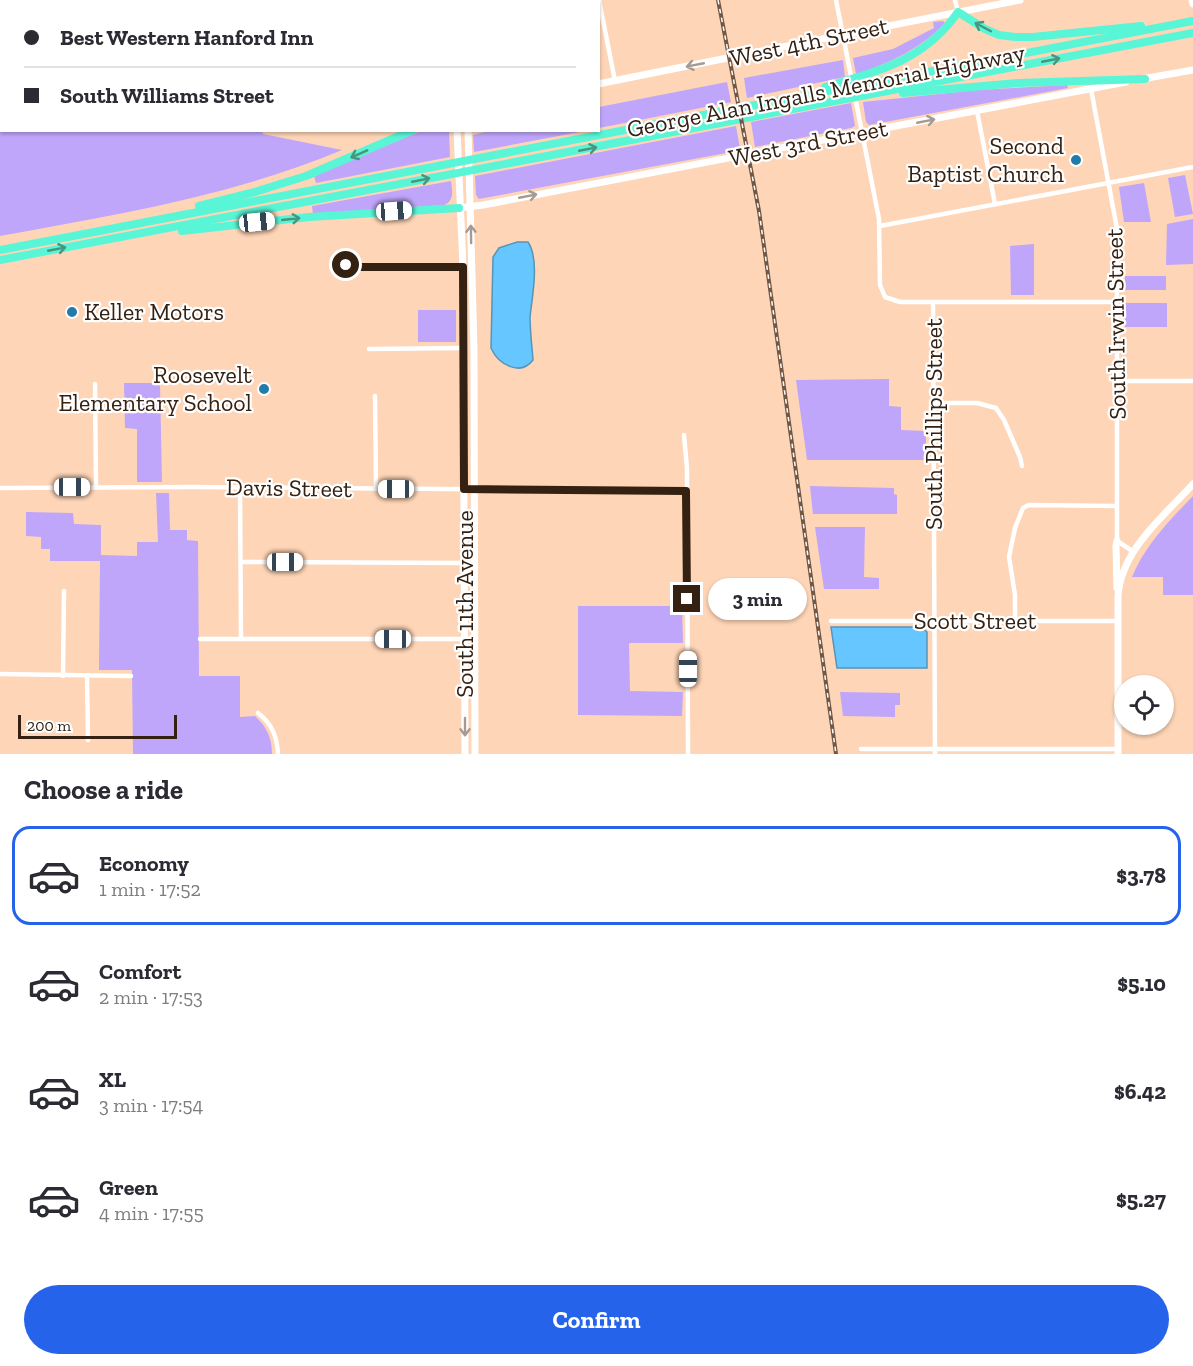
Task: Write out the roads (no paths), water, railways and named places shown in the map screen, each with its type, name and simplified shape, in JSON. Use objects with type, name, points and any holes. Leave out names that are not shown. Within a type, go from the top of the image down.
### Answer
[{"type":"highway","points":[[865,80],[918,52],[944,31],[958,12],[990,31],[1018,38],[1175,25]]},
{"type":"highway","name":"George Alan Ingalls Memorial Highway","points":[[0,250],[763,103],[865,80],[1193,21]]},
{"type":"highway","name":"George Alan Ingalls Memorial Highway","points":[[0,260],[1193,33]]},
{"type":"highway","points":[[868,95],[1018,83],[1145,79]]},
{"type":"highway","points":[[124,225],[284,184],[335,165],[409,132]]},
{"type":"highway","points":[[128,236],[338,215],[459,208]]},
{"type":"main road","name":"West 4th Street","points":[[600,84],[843,33],[1020,0]]},
{"type":"main road","name":"West 3rd Street","points":[[459,208],[1193,70]]},
{"type":"main road","name":"South 11th Avenue","points":[[457,132],[463,267],[465,754]]},
{"type":"main road","name":"South 11th Avenue","points":[[468,132],[475,489],[475,754]]},
{"type":"main road","points":[[1118,596],[1123,575],[1134,552],[1193,484]]},
{"type":"main road","points":[[1117,541],[1119,751]]},
{"type":"street","name":"South Phillips Street","points":[[836,0],[879,226],[880,285],[883,295],[892,301],[933,302],[935,752]]},
{"type":"street","points":[[955,0],[958,12]]},
{"type":"street","points":[[600,5],[615,81]]},
{"type":"street","name":"South Irwin Street","points":[[1091,89],[1117,229],[1117,541]]},
{"type":"street","points":[[977,111],[995,204]]},
{"type":"street","points":[[879,226],[1193,167]]},
{"type":"street","points":[[338,260],[353,267],[472,267]]},
{"type":"street","points":[[933,302],[1117,302]]},
{"type":"street","points":[[369,349],[463,348]]},
{"type":"street","points":[[1118,381],[1193,381]]},
{"type":"street","points":[[95,384],[96,487]]},
{"type":"street","points":[[375,396],[376,489]]},
{"type":"street","points":[[934,403],[977,403],[996,408],[1004,420],[1022,466]]},
{"type":"street","points":[[684,435],[687,469],[688,754]]},
{"type":"street","points":[[240,487],[241,639]]},
{"type":"street","name":"Davis Street","points":[[0,488],[240,487],[686,491]]},
{"type":"street","points":[[1015,621],[1015,595],[1009,557],[1015,528],[1023,508],[1029,506],[1117,506]]},
{"type":"street","points":[[1117,541],[1134,552]]},
{"type":"street","points":[[241,562],[465,563]]},
{"type":"street","points":[[63,676],[64,591]]},
{"type":"street","name":"Scott Street","points":[[831,621],[1118,621]]},
{"type":"street","points":[[200,639],[475,639]]},
{"type":"street","points":[[0,674],[131,676]]},
{"type":"street","points":[[87,676],[88,740]]},
{"type":"street","points":[[258,713],[269,721],[276,735],[278,754]]},
{"type":"street","points":[[861,750],[1119,751]]},
{"type":"water","points":[[517,242],[528,242],[534,258],[530,317],[533,360],[522,368],[504,363],[491,348],[493,257],[499,248]]},
{"type":"water","points":[[831,627],[921,627],[927,632],[927,668],[837,668]]},
{"type":"railway","points":[[718,0],[759,211],[836,754]]},
{"type":"place","name":"Second Baptist Church","points":[[1076,160]]},
{"type":"place","name":"Keller Motors","points":[[72,312]]},
{"type":"place","name":"Roosevelt Elementary School","points":[[264,389]]}]
